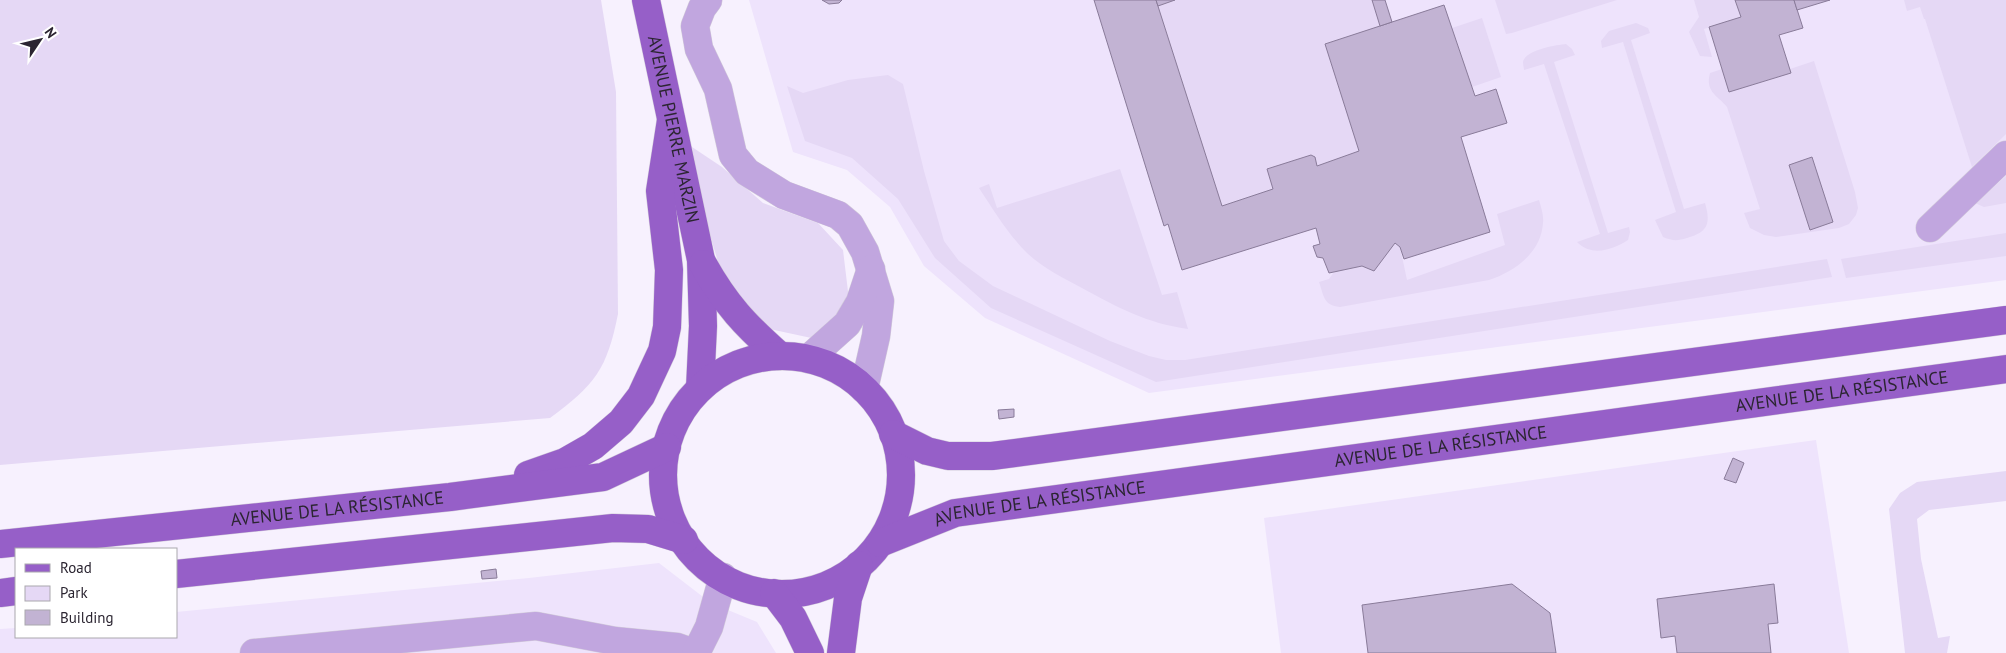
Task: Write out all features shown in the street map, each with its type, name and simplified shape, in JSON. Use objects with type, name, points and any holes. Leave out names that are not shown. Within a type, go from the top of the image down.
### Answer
[{"type":"main road","name":"AVENUE PIERRE MARZIN","points":[[646,0],[700,260],[703,326],[700,388]]},
{"type":"main road","points":[[450,497],[496,480],[532,475],[565,462],[593,446],[621,422],[641,396],[662,351],[667,326],[669,270],[660,191],[670,120]]},
{"type":"main road","name":"AVENUE PIERRE MARZIN","points":[[700,260],[719,293],[740,320],[780,356]]},
{"type":"main road","points":[[893,434],[927,451],[941,454],[992,456],[2006,320]]},
{"type":"main road","points":[[780,356],[808,359],[838,370],[864,389],[886,418],[898,450],[901,482],[895,514],[880,543],[859,565],[847,574],[820,588],[805,592],[774,593],[748,588],[723,578],[701,562],[684,540],[671,516],[666,500],[664,482],[667,447],[676,422],[700,388],[711,379],[735,366],[758,359],[780,356]]},
{"type":"main road","name":"AVENUE DE LA RÉSISTANCE","points":[[880,543],[955,513],[2006,369]]},
{"type":"main road","name":"AVENUE DE LA RÉSISTANCE","points":[[0,544],[450,497],[603,477],[667,447]]},
{"type":"main road","points":[[178,574],[613,528],[648,529],[684,540]]},
{"type":"main road","points":[[841,653],[848,598],[859,565]]},
{"type":"main road","points":[[0,593],[15,591]]},
{"type":"main road","points":[[774,593],[793,618],[810,653]]},
{"type":"lane","points":[[708,0],[702,8],[695,26],[700,49],[718,89],[733,155],[747,172],[784,195],[838,214],[850,225],[859,239],[880,301],[876,336],[864,389]]},
{"type":"lane","points":[[1930,228],[2006,155]]},
{"type":"lane","points":[[808,359],[847,324],[860,302],[871,270]]},
{"type":"lane","points":[[254,653],[438,644],[536,626],[615,641],[677,647],[695,653],[709,627],[723,578]]},
{"type":"shaded area","points":[[749,0],[2006,0],[2006,280],[1149,393],[985,318],[924,266],[890,207],[847,170],[793,152]]},
{"type":"shaded area","points":[[1816,440],[1849,653],[1281,653],[1264,518]]},
{"type":"shaded area","points":[[659,563],[711,603],[757,622],[776,653],[0,653],[0,629],[15,628],[15,638],[178,638],[178,612],[529,578]]},
{"type":"green space","points":[[0,0],[601,0],[616,92],[618,314],[609,349],[597,374],[578,396],[550,418],[0,465]]},
{"type":"green space","points":[[1175,0],[1372,0],[1380,26],[1325,44],[1359,151],[1317,166],[1315,157],[1311,155],[1267,169],[1273,189],[1222,206],[1158,6]]},
{"type":"green space","points":[[1495,0],[1617,0],[1506,34]]},
{"type":"green space","points":[[1694,0],[1735,0],[1741,17],[1704,29],[1712,57],[1700,56],[1689,32],[1699,17]]},
{"type":"green space","points":[[1904,0],[2006,0],[2006,134],[1972,167],[1925,19],[1920,7],[1907,11]]},
{"type":"green space","points":[[1482,18],[1501,77],[1472,87],[1452,28]]},
{"type":"green space","points":[[1636,23],[1648,28],[1650,33],[1631,40],[1684,209],[1705,203],[1707,210],[1708,216],[1704,230],[1694,236],[1680,240],[1663,237],[1655,220],[1676,212],[1623,42],[1602,48],[1601,41],[1609,31]]},
{"type":"green space","points":[[1566,44],[1575,55],[1554,62],[1608,233],[1629,227],[1628,240],[1609,249],[1596,251],[1583,247],[1577,242],[1600,234],[1544,64],[1524,70],[1523,62],[1529,54],[1541,49]]},
{"type":"green space","points":[[1814,61],[1855,192],[1858,208],[1856,215],[1849,224],[1839,228],[1776,237],[1764,235],[1750,228],[1744,213],[1760,209],[1727,107],[1713,93],[1709,85],[1710,73],[1722,69],[1791,73],[1790,69]]},
{"type":"green space","points":[[888,75],[903,84],[924,171],[944,241],[959,261],[993,286],[1110,341],[1149,356],[1166,360],[1185,360],[1827,259],[1832,277],[1156,382],[991,308],[935,258],[898,199],[852,158],[805,141],[787,86],[803,93],[848,80]]},
{"type":"green space","points":[[692,147],[722,167],[763,203],[818,223],[843,250],[850,308],[816,339],[765,328],[727,292],[704,215]]},
{"type":"green space","points":[[1120,169],[1162,295],[1177,292],[1188,329],[1159,323],[1133,314],[1046,268],[1027,253],[1014,238],[979,188],[989,184],[997,208]]},
{"type":"green space","points":[[2006,176],[2006,203],[1984,207],[1975,203]]},
{"type":"green space","points":[[1539,200],[1543,220],[1541,234],[1537,243],[1532,252],[1517,266],[1499,276],[1489,280],[1340,307],[1330,304],[1323,296],[1319,282],[1329,279],[1334,272],[1362,266],[1374,271],[1395,243],[1400,247],[1407,280],[1505,245],[1497,214]]},
{"type":"green space","points":[[2006,233],[2006,256],[1846,278],[1841,259]]},
{"type":"green space","points":[[2006,471],[2006,501],[1929,510],[1917,519],[1921,559],[1938,638],[1950,636],[1947,653],[1905,653],[1889,509],[1900,493],[1917,482]]},
{"type":"building","points":[[822,0],[842,0],[839,3],[829,4]]},
{"type":"building","points":[[1094,0],[1156,0],[1222,206],[1273,189],[1267,169],[1311,155],[1315,157],[1317,166],[1359,151],[1325,44],[1444,5],[1475,96],[1496,89],[1507,123],[1461,137],[1490,232],[1404,259],[1400,247],[1395,243],[1374,271],[1362,266],[1329,273],[1323,258],[1317,257],[1313,246],[1320,244],[1316,228],[1182,270],[1168,224],[1164,226]]},
{"type":"building","points":[[1156,0],[1175,0],[1158,6]]},
{"type":"building","points":[[1372,0],[1385,0],[1392,22],[1380,26]]},
{"type":"building","points":[[1735,0],[1794,0],[1803,28],[1779,35],[1791,73],[1729,92],[1709,27],[1741,17]]},
{"type":"building","points":[[1794,0],[1830,0],[1797,10]]},
{"type":"building","points":[[1812,157],[1833,222],[1810,230],[1789,165]]},
{"type":"building","points":[[1014,409],[1014,417],[999,419],[998,410]]},
{"type":"building","points":[[1733,458],[1744,463],[1736,483],[1724,479]]},
{"type":"building","points":[[496,569],[497,578],[482,579],[481,571]]},
{"type":"building","points":[[1512,584],[1550,613],[1556,653],[1368,653],[1362,605]]},
{"type":"building","points":[[1774,584],[1778,623],[1768,624],[1771,653],[1677,653],[1675,636],[1661,638],[1657,599]]}]
